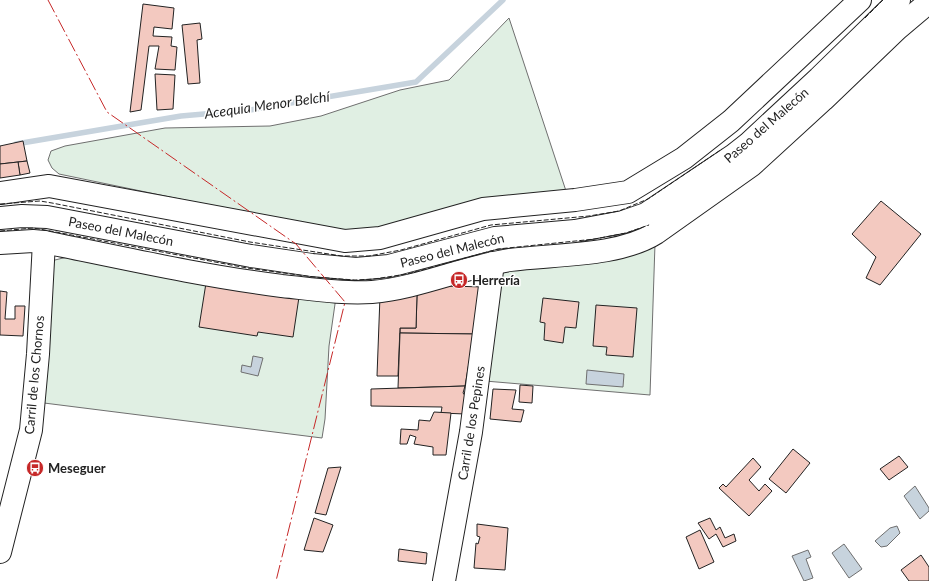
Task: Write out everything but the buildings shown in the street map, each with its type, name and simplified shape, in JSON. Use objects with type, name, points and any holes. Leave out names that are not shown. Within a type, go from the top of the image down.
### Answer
[{"type":"street","points":[[0,193],[49,186],[345,241],[380,238],[483,209],[575,200],[628,192],[684,158],[731,121],[860,0]]},
{"type":"street","name":"Paseo del Malecón","points":[[0,218],[22,216],[47,217],[251,256],[312,265],[356,269],[395,265],[495,238],[575,231],[623,222],[646,214],[748,144],[819,78],[899,0]]},
{"type":"street","points":[[0,243],[33,241],[44,242],[246,281],[355,293],[390,290],[493,263],[595,252],[626,246],[643,241],[650,237],[752,165],[897,29],[929,2]]},
{"type":"street","name":"Carril de los Chornos","points":[[0,552],[31,430],[38,354],[44,242]]},
{"type":"street","name":"Carril de los Pepines","points":[[444,581],[471,432],[493,263]]},
{"type":"green space","points":[[509,18],[567,194],[380,231],[343,233],[59,174],[52,168],[48,160],[51,151],[65,146],[165,128],[270,126],[321,116],[400,90],[449,80]]},
{"type":"green space","points":[[655,244],[650,395],[485,381],[501,270]]},
{"type":"green space","points":[[67,257],[336,297],[329,346],[325,419],[322,438],[44,403],[48,268],[55,260]]},
{"type":"shaded area","points":[[253,356],[263,358],[258,376],[241,372],[242,365],[251,367]]},
{"type":"shaded area","points":[[587,370],[624,374],[623,387],[586,384]]},
{"type":"shaded area","points":[[915,486],[929,508],[929,511],[920,519],[904,496]]},
{"type":"shaded area","points":[[897,526],[900,533],[887,546],[881,547],[875,541],[890,528]]},
{"type":"shaded area","points":[[844,544],[862,569],[849,578],[832,553]]},
{"type":"shaded area","points":[[808,550],[811,557],[806,559],[813,578],[804,581],[792,556]]},
{"type":"waterway","name":"Acequia Menor Belchí","points":[[16,144],[181,116],[250,110],[416,82],[503,0]]},
{"type":"fence","points":[[865,18],[883,0]]},
{"type":"fence","points":[[0,204],[40,201],[250,242],[342,256],[369,256],[401,250],[491,225],[589,216],[619,211],[648,199],[722,149]]},
{"type":"fence","points":[[0,231],[33,228],[247,268],[313,277],[355,280],[407,274],[498,249],[595,239],[626,233],[649,225]]},
{"type":"power","points":[[48,0],[107,112],[296,244],[345,302],[276,581]]},
{"type":"place","name":"Herrería","points":[[459,280]]},
{"type":"place","name":"Meseguer","points":[[35,468]]}]
